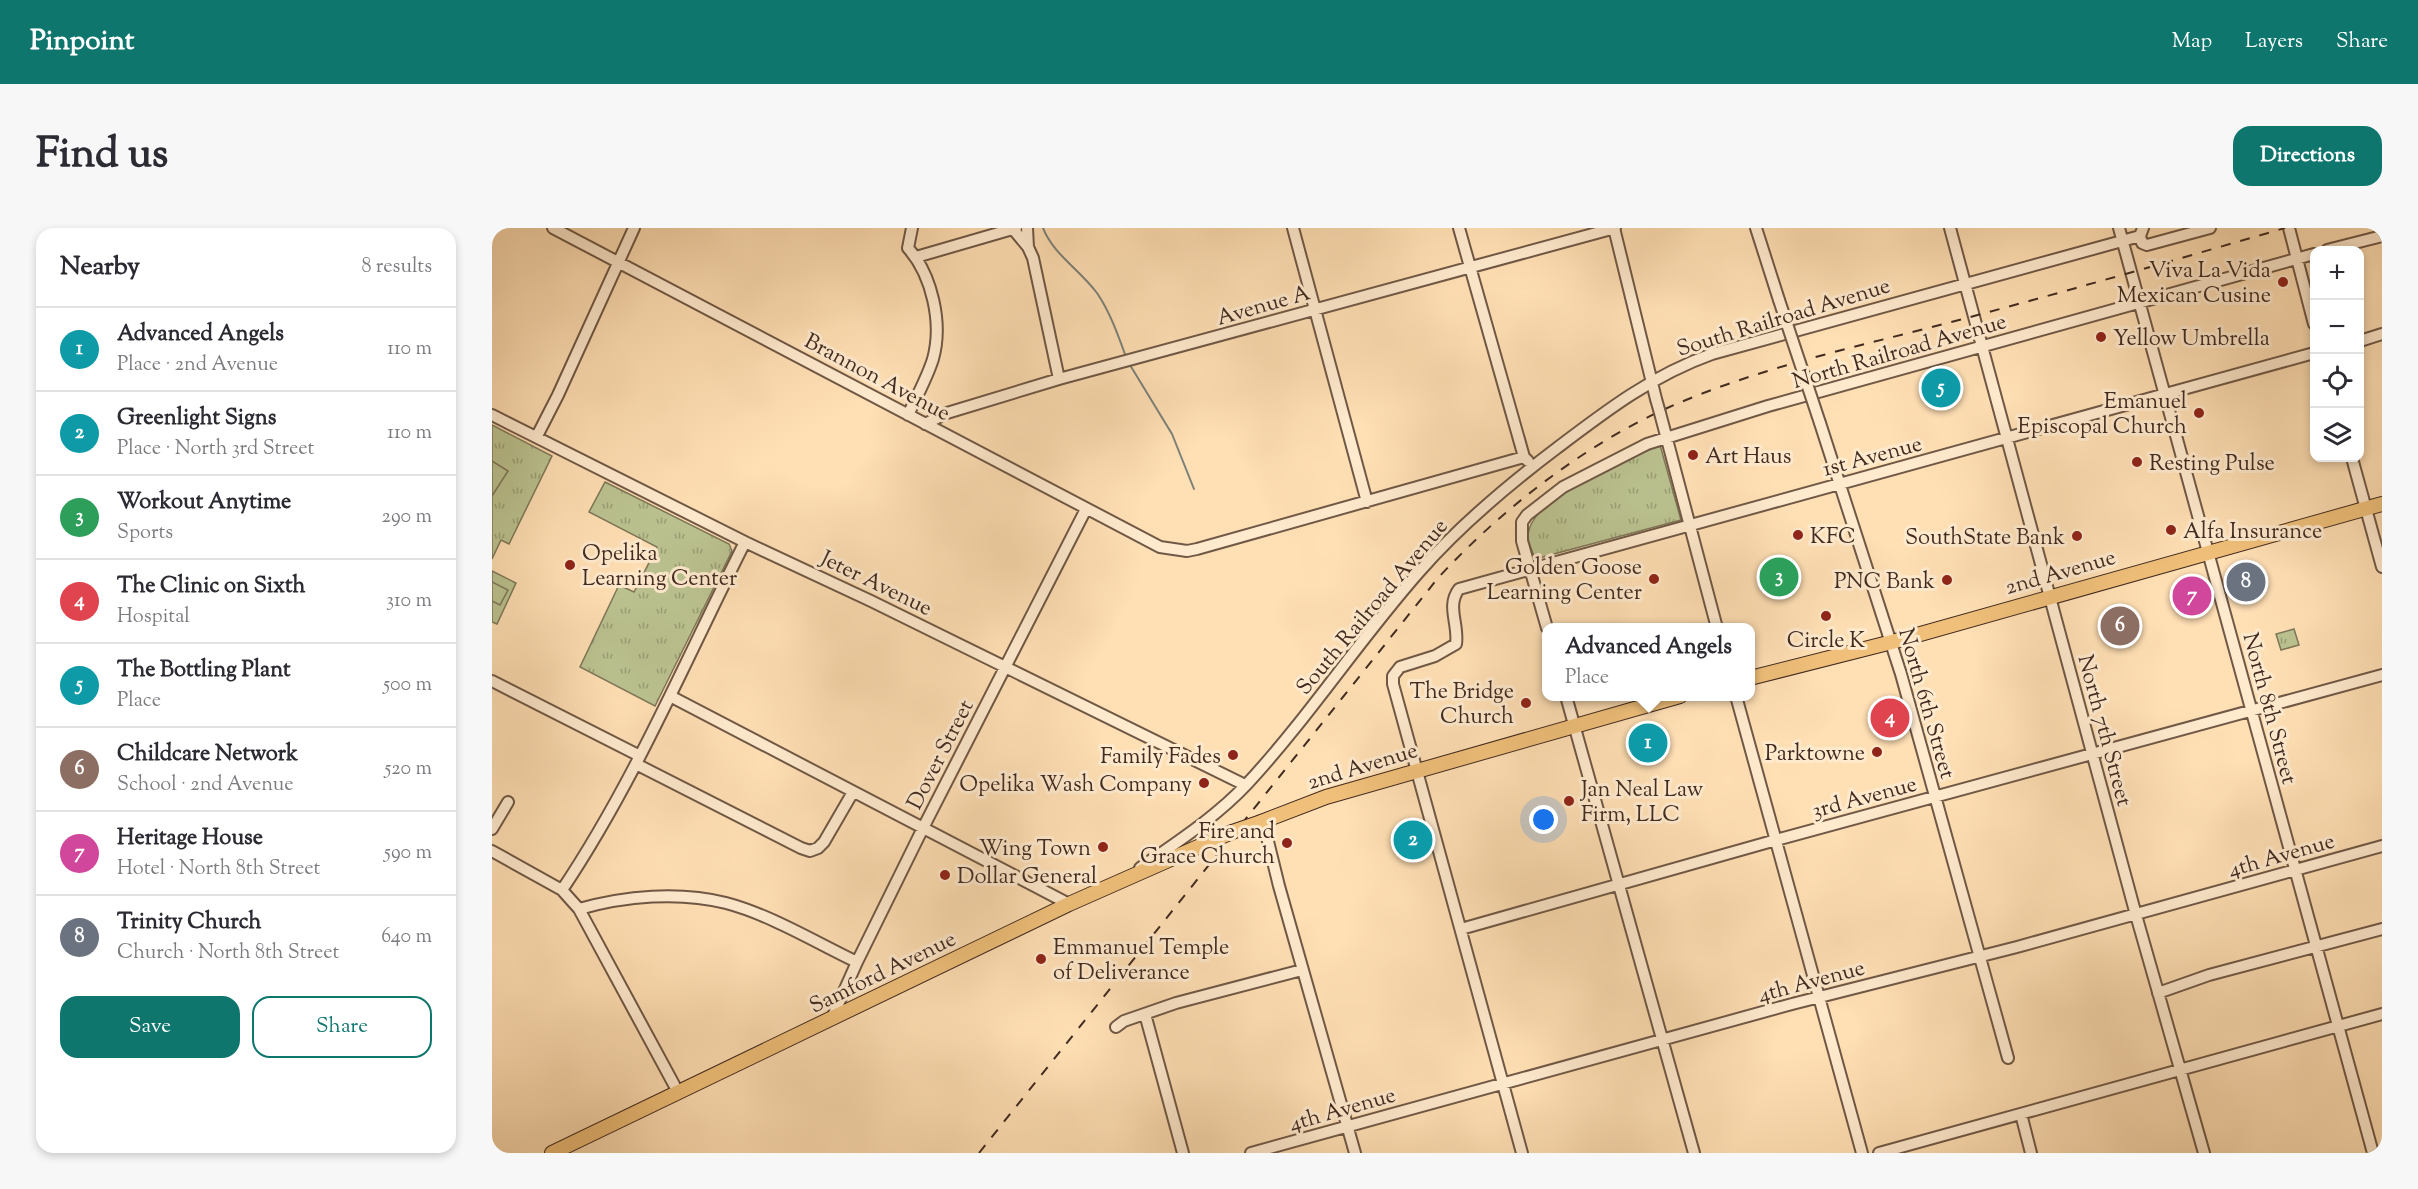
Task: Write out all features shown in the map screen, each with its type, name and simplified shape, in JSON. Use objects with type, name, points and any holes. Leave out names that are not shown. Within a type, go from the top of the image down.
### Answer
[{"type":"main road","name":"2nd Avenue","points":[[1755,677],[1892,642],[2382,504]]},
{"type":"main road","name":"2nd Avenue","points":[[1232,832],[1326,797],[1662,701]]},
{"type":"main road","name":"Samford Avenue","points":[[552,1153],[1069,904],[1232,832]]},
{"type":"street","name":"Brannon Avenue","points":[[553,228],[1160,547],[1187,551],[1367,502]]},
{"type":"street","points":[[537,436],[634,228]]},
{"type":"street","points":[[908,415],[933,358],[936,340],[933,303],[926,278],[916,257],[908,248],[912,228]]},
{"type":"street","points":[[916,257],[1014,228],[1028,247],[1036,267],[1059,379]]},
{"type":"street","points":[[1027,228],[1028,247]]},
{"type":"street","points":[[1293,228],[1367,502],[1524,457]]},
{"type":"street","points":[[1459,228],[1524,457],[1532,466]]},
{"type":"street","points":[[1614,228],[1665,434],[1717,623]]},
{"type":"street","name":"Avenue A","points":[[925,424],[947,413],[1059,379],[1614,228]]},
{"type":"street","name":"North 6th Street","points":[[1756,228],[1892,642],[2008,1058]]},
{"type":"street","name":"North 7th Street","points":[[1950,228],[2136,915],[2204,1153]]},
{"type":"street","name":"North 8th Street","points":[[2119,228],[2373,1153]]},
{"type":"street","name":"South Railroad Avenue","points":[[1130,876],[1204,822],[1245,785],[1419,573],[1483,508],[1532,466],[1652,380],[1712,354],[1965,283],[2122,242],[2142,232],[2142,243],[2147,245],[2210,228]]},
{"type":"street","points":[[2289,228],[2310,309]]},
{"type":"street","points":[[2343,246],[2382,236]]},
{"type":"street","name":"North Railroad Avenue","points":[[1530,570],[1521,532],[1527,515],[1563,487],[1665,434],[2139,305],[2310,255]]},
{"type":"street","points":[[2364,339],[2382,334]]},
{"type":"street","name":"1st Avenue","points":[[1416,770],[1393,676],[1400,667],[1435,656],[1456,644],[1457,634],[1452,606],[1459,589],[2310,354]]},
{"type":"street","name":"Jeter Avenue","points":[[492,415],[745,542],[1245,785]]},
{"type":"street","points":[[2353,462],[2382,567]]},
{"type":"street","name":"Dover Street","points":[[832,1018],[922,830],[1086,509]]},
{"type":"street","points":[[562,890],[587,853],[638,760],[745,542]]},
{"type":"street","points":[[1530,570],[1546,623]]},
{"type":"street","name":"3rd Avenue","points":[[1461,929],[1776,840],[2382,675]]},
{"type":"street","points":[[492,681],[776,837],[810,850],[818,848],[824,842],[853,792]]},
{"type":"street","points":[[670,696],[922,830],[1069,904]]},
{"type":"street","points":[[1567,701],[1694,1153]]},
{"type":"street","points":[[1737,701],[1862,1153]]},
{"type":"street","points":[[1416,770],[1522,1153]]},
{"type":"street","points":[[492,829],[508,802]]},
{"type":"street","points":[[1262,822],[1355,1153]]},
{"type":"street","name":"4th Avenue","points":[[1251,1153],[1662,1040],[2136,915],[2382,846]]},
{"type":"street","points":[[492,851],[562,890],[579,909],[678,1092]]},
{"type":"street","points":[[579,909],[608,901],[636,897],[709,900],[744,909],[857,962]]},
{"type":"street","points":[[2158,993],[2209,975],[2382,929]]},
{"type":"street","points":[[1116,1027],[1124,1021],[1176,1003],[1302,970]]},
{"type":"street","points":[[1145,1014],[1183,1153]]},
{"type":"street","points":[[1879,1153],[2382,1014]]},
{"type":"street","points":[[2021,1114],[2031,1153]]},
{"type":"green space","points":[[492,425],[552,456],[509,544],[501,540],[492,559]]},
{"type":"green space","points":[[1660,445],[1681,520],[1535,559],[1528,537],[1532,522],[1544,507],[1582,481]]},
{"type":"green space","points":[[492,461],[508,471],[492,496]]},
{"type":"green space","points":[[605,482],[729,544],[732,551],[655,706],[580,667],[619,585],[634,592],[657,547],[589,512]]},
{"type":"green space","points":[[492,571],[516,583],[497,624],[492,622]]},
{"type":"green space","points":[[492,582],[508,590],[500,605],[492,601]]},
{"type":"green space","points":[[2294,629],[2299,645],[2281,650],[2276,634]]},
{"type":"waterway","points":[[1043,228],[1053,246],[1102,300],[1126,357]]},
{"type":"waterway","points":[[1130,365],[1172,434],[1194,489]]},
{"type":"railway","points":[[979,1153],[1438,578],[1488,528],[1572,462],[1603,442],[1665,409],[1740,380],[1818,356],[2130,273],[2285,228]]},
{"type":"place","name":"Viva La Vida Mexican Cusine","points":[[2283,282]]},
{"type":"place","name":"Yellow Umbrella","points":[[2101,337]]},
{"type":"place","name":"The Bottling Plant","points":[[1941,388]]},
{"type":"place","name":"Emanuel Episcopal Church","points":[[2199,413]]},
{"type":"place","name":"Art Haus","points":[[1693,455]]},
{"type":"place","name":"Resting Pulse","points":[[2137,462]]},
{"type":"place","name":"Alfa Insurance","points":[[2171,530]]},
{"type":"place","name":"KFC","points":[[1798,535]]},
{"type":"place","name":"SouthState Bank","points":[[2077,536]]},
{"type":"place","name":"Opelika Learning Center","points":[[570,565]]},
{"type":"place","name":"Workout Anytime","points":[[1779,577]]},
{"type":"place","name":"Golden Goose Learning Center","points":[[1654,579]]},
{"type":"place","name":"PNC Bank","points":[[1947,580]]},
{"type":"place","name":"Trinity Church","points":[[2246,582]]},
{"type":"place","name":"Heritage House","points":[[2192,596]]},
{"type":"place","name":"Circle K","points":[[1826,616]]},
{"type":"place","name":"Childcare Network","points":[[2120,626]]},
{"type":"place","name":"The Bridge Church","points":[[1526,703]]},
{"type":"place","name":"The Clinic on Sixth","points":[[1890,718]]},
{"type":"place","name":"Advanced Angels","points":[[1648,743]]},
{"type":"place","name":"Parktowne","points":[[1877,752]]},
{"type":"place","name":"Family Fades","points":[[1233,755]]},
{"type":"place","name":"Opelika Wash Company","points":[[1204,783]]},
{"type":"place","name":"Jan Neal Law Firm, LLC","points":[[1569,801]]},
{"type":"place","name":"Greenlight Signs","points":[[1413,840]]},
{"type":"place","name":"Fire and Grace Church","points":[[1287,843]]},
{"type":"place","name":"Wing Town","points":[[1103,847]]},
{"type":"place","name":"Dollar General","points":[[945,875]]},
{"type":"place","name":"Emmanuel Temple of Deliverance","points":[[1041,959]]}]
